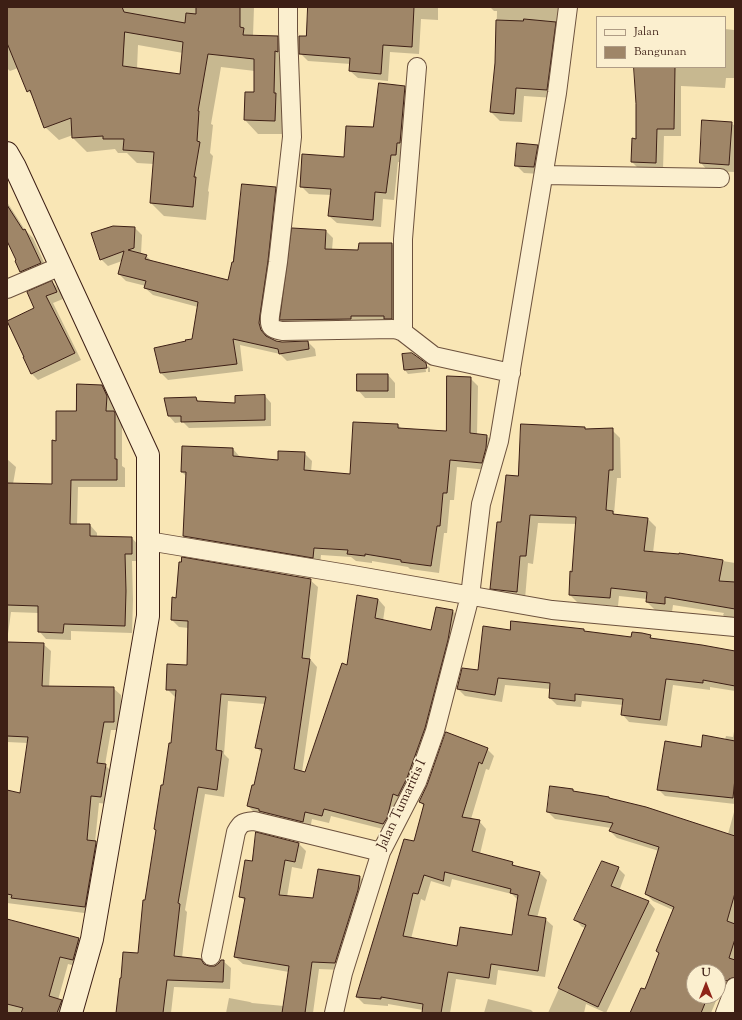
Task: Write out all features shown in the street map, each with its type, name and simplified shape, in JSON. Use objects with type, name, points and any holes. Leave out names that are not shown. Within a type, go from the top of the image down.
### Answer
[{"type":"street","points":[[288,7],[292,137],[278,262],[269,322],[271,327],[275,330],[282,331],[393,329],[402,332],[434,356],[511,372]]},
{"type":"street","name":"Jalan Tumaritis I","points":[[334,1013],[345,967],[381,852],[417,782],[436,724],[470,596],[481,504],[499,441],[544,175],[557,93],[568,7]]},
{"type":"street","points":[[402,332],[402,240],[417,67]]},
{"type":"street","points":[[7,153],[15,167],[148,455],[148,616],[92,939],[71,1013]]},
{"type":"street","points":[[544,175],[720,178]]},
{"type":"street","points":[[7,289],[60,266]]},
{"type":"street","points":[[148,541],[552,610],[735,627]]},
{"type":"street","points":[[212,956],[236,832],[239,825],[245,822],[254,821],[381,852]]},
{"type":"street","points":[[725,1013],[735,987]]},
{"type":"building","points":[[7,7],[122,7],[124,12],[185,23],[186,13],[196,14],[196,7],[240,7],[240,27],[244,28],[243,35],[278,36],[278,52],[275,51],[275,121],[244,120],[245,92],[254,92],[254,59],[208,54],[198,111],[197,141],[200,142],[194,177],[196,177],[193,207],[150,203],[154,152],[123,150],[124,139],[103,139],[103,136],[72,138],[71,118],[44,128],[30,90],[27,92],[7,43]],"holes":[[[125,32],[183,42],[180,74],[123,66]]]},
{"type":"building","points":[[308,7],[414,7],[412,47],[383,45],[381,74],[349,71],[350,58],[299,54],[299,36],[306,36]]},
{"type":"building","points":[[524,19],[556,22],[547,90],[516,88],[514,114],[490,112],[495,63],[496,20],[523,21]]},
{"type":"building","points":[[634,68],[675,68],[674,129],[657,129],[656,163],[631,162],[632,138],[636,139]]},
{"type":"building","points":[[379,83],[405,86],[400,143],[397,143],[396,155],[391,155],[386,193],[375,192],[373,220],[328,216],[331,189],[300,187],[302,154],[344,157],[346,126],[373,127]]},
{"type":"building","points":[[702,120],[732,122],[729,165],[700,163]]},
{"type":"building","points":[[517,143],[538,145],[534,167],[515,166]]},
{"type":"building","points":[[242,184],[276,187],[268,261],[259,323],[261,330],[266,336],[276,341],[308,341],[309,349],[279,354],[278,349],[233,339],[237,364],[160,373],[154,348],[192,339],[198,302],[144,288],[146,281],[118,274],[124,251],[100,260],[91,233],[113,226],[135,227],[134,248],[128,250],[147,255],[145,259],[228,280],[233,262]]},
{"type":"building","points":[[7,205],[23,230],[25,229],[41,263],[20,272],[7,241]]},
{"type":"building","points":[[292,228],[326,230],[325,249],[358,250],[359,243],[392,243],[392,319],[384,319],[384,316],[351,316],[351,319],[280,320]]},
{"type":"building","points":[[52,281],[57,292],[46,296],[75,353],[31,374],[7,321],[34,308],[27,292]]},
{"type":"building","points":[[412,353],[426,363],[427,368],[404,370],[402,354]]},
{"type":"building","points":[[357,374],[388,374],[388,391],[357,391]]},
{"type":"building","points":[[447,376],[471,377],[470,433],[487,435],[486,448],[482,463],[450,460],[447,493],[443,493],[440,526],[437,526],[431,566],[401,562],[401,560],[365,554],[365,556],[347,554],[348,550],[314,548],[313,558],[183,536],[186,472],[181,472],[182,446],[233,448],[233,456],[278,460],[278,451],[305,452],[304,470],[350,474],[353,422],[398,424],[398,428],[446,431]]},
{"type":"building","points":[[77,384],[102,385],[107,396],[106,411],[114,411],[115,413],[115,459],[117,459],[117,480],[71,480],[70,524],[90,524],[90,536],[132,537],[132,554],[125,554],[125,626],[64,624],[63,633],[38,632],[38,606],[7,605],[7,483],[52,484],[52,440],[56,441],[56,411],[76,411]]},
{"type":"building","points":[[265,395],[265,420],[181,422],[181,416],[168,416],[164,398],[196,397],[197,401],[235,403],[235,396]]},
{"type":"building","points":[[521,424],[585,427],[585,429],[613,428],[613,470],[609,470],[606,510],[613,511],[613,514],[648,518],[644,551],[679,553],[723,560],[719,581],[735,582],[735,609],[665,597],[665,604],[646,602],[647,592],[611,588],[610,598],[569,595],[576,517],[530,515],[526,556],[520,556],[517,592],[490,589],[497,522],[501,522],[506,475],[518,476]]},
{"type":"building","points":[[182,557],[311,579],[302,658],[310,659],[294,769],[305,772],[342,663],[347,665],[357,595],[378,599],[375,618],[431,630],[436,607],[453,610],[448,640],[425,728],[407,778],[398,796],[393,794],[387,818],[383,824],[324,809],[322,816],[305,812],[303,822],[259,811],[259,809],[247,806],[252,785],[254,785],[262,749],[255,748],[266,697],[221,694],[216,750],[222,751],[217,790],[198,787],[178,903],[180,904],[174,956],[201,959],[204,964],[209,966],[215,966],[221,960],[224,960],[223,982],[167,980],[163,1013],[116,1013],[123,952],[138,953],[143,900],[145,900],[156,830],[154,829],[161,785],[163,785],[169,743],[171,743],[176,690],[166,690],[167,664],[187,665],[188,621],[171,620],[172,597],[176,598],[179,562],[181,562]]},
{"type":"building","points":[[511,621],[584,629],[584,631],[631,637],[632,632],[642,633],[651,635],[650,638],[735,651],[735,686],[703,680],[703,683],[666,679],[660,720],[621,715],[623,699],[575,694],[575,701],[549,698],[550,683],[498,678],[495,695],[457,689],[462,668],[478,670],[483,626],[510,630]]},
{"type":"building","points":[[7,642],[44,643],[42,686],[114,687],[114,722],[104,722],[97,763],[106,764],[101,797],[91,796],[87,840],[96,841],[96,843],[85,907],[11,898],[12,895],[7,894],[7,790],[20,793],[28,737],[7,736]]},
{"type":"building","points":[[446,732],[488,748],[482,764],[479,762],[462,817],[480,820],[472,851],[513,862],[512,865],[540,872],[528,915],[546,918],[538,971],[491,964],[489,978],[448,972],[441,1013],[422,1013],[423,1004],[381,997],[381,999],[356,997],[404,839],[414,841],[424,804],[419,802],[427,785]],"holes":[[[445,872],[511,889],[510,893],[518,895],[512,935],[460,927],[457,946],[403,936],[413,893],[418,894],[424,875],[443,881]]]},
{"type":"building","points":[[703,735],[735,741],[735,778],[733,798],[657,790],[665,741],[701,747]]},
{"type":"building","points":[[550,786],[573,789],[573,791],[609,797],[646,807],[735,836],[735,893],[727,921],[735,924],[735,939],[729,958],[735,960],[735,977],[726,981],[726,964],[686,964],[686,1004],[705,1004],[701,1013],[630,1013],[641,988],[645,989],[659,953],[656,951],[674,907],[645,894],[659,847],[609,831],[613,823],[547,812]]},
{"type":"building","points":[[256,832],[299,843],[295,862],[285,860],[279,895],[313,898],[318,869],[360,876],[358,890],[335,963],[312,962],[305,1013],[282,1013],[289,966],[234,957],[245,898],[239,897],[245,860],[252,861]]},
{"type":"building","points":[[602,861],[619,867],[611,886],[649,901],[598,1007],[558,988],[586,925],[574,920]]},
{"type":"building","points":[[7,919],[79,938],[73,960],[60,957],[49,996],[62,1000],[57,1013],[21,1013],[23,1008],[7,1004]]}]
